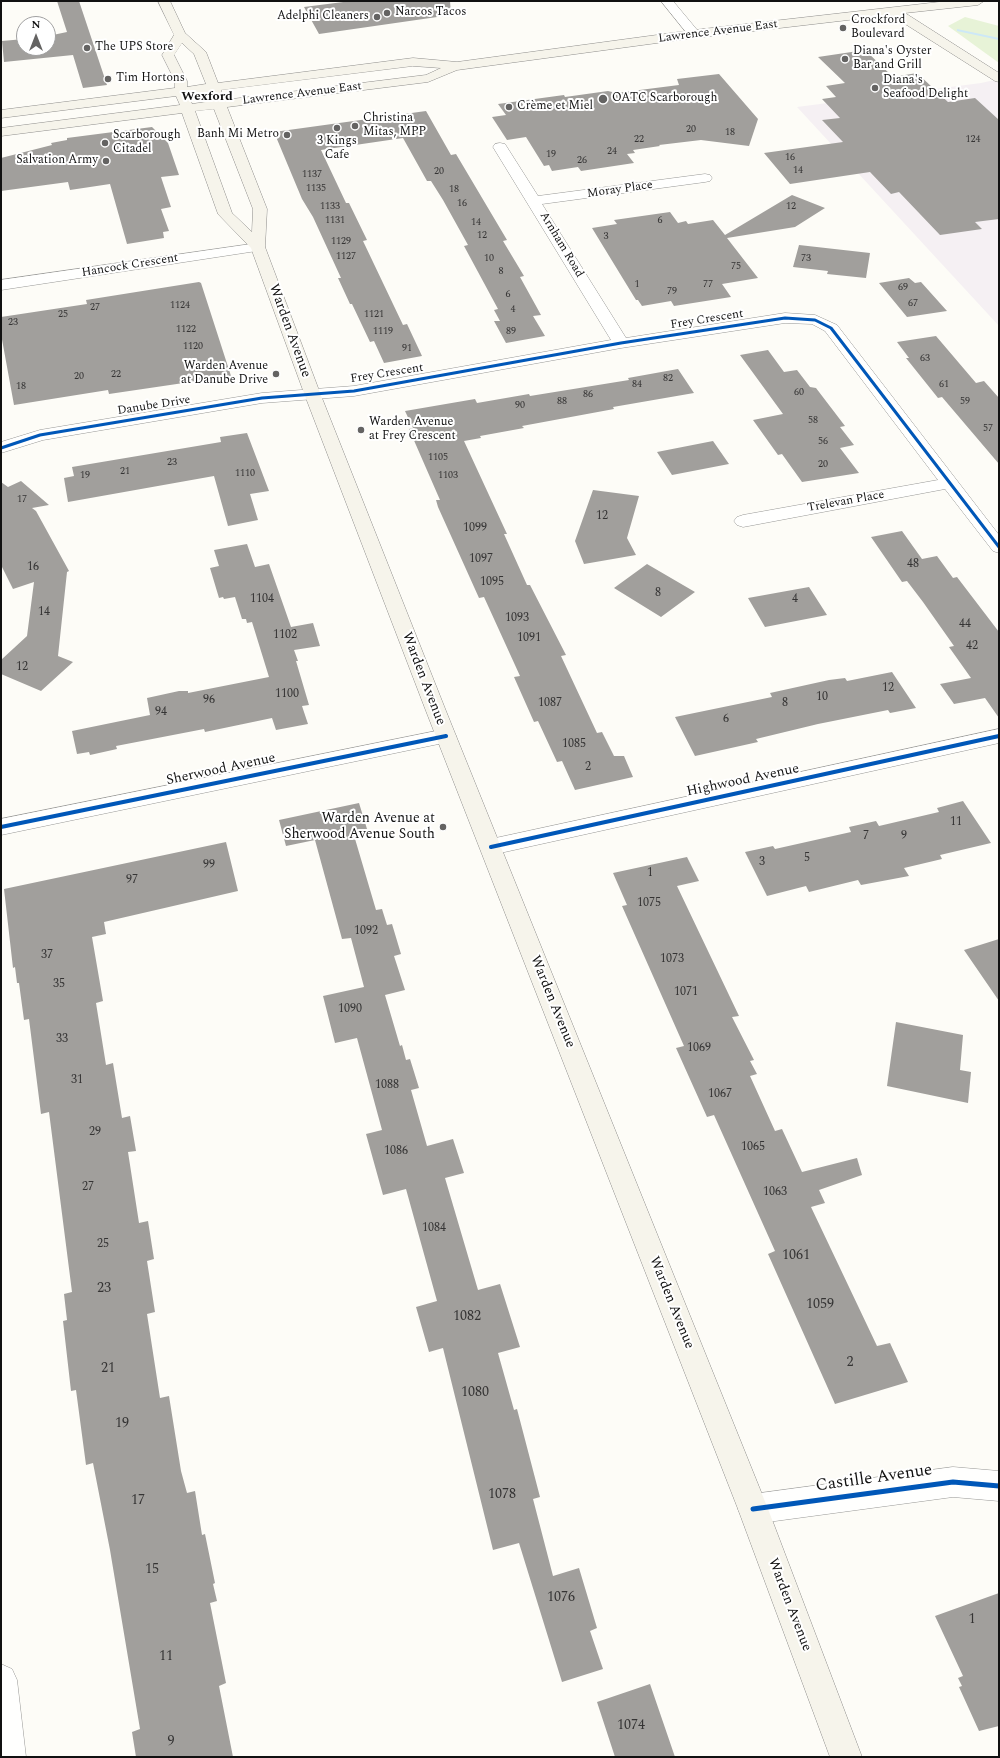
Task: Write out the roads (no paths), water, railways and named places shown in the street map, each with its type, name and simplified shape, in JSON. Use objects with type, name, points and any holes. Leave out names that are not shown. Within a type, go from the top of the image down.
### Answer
[{"type":"main road","name":"Warden Avenue","points":[[164,1],[180,35],[200,52],[208,77],[221,104],[222,113],[260,209],[258,247],[312,393],[446,736],[753,1509],[846,1757]]},
{"type":"main road","name":"Lawrence Avenue East","points":[[1,114],[413,62],[458,66],[694,34],[893,11],[955,2],[978,1]]},
{"type":"main road","points":[[893,11],[999,78]]},
{"type":"main road","name":"Warden Avenue","points":[[180,35],[168,55],[181,81],[181,91],[225,214],[258,247]]},
{"type":"main road","name":"Lawrence Avenue East","points":[[1,132],[428,78],[458,66]]},
{"type":"street","points":[[667,1],[694,34]]},
{"type":"street","name":"Arnham Road","points":[[500,147],[535,201],[621,343]]},
{"type":"street","name":"Moray Place","points":[[535,201],[705,178]]},
{"type":"street","name":"Hancock Crescent","points":[[1,285],[258,247]]},
{"type":"street","name":"Frey Crescent","points":[[312,393],[354,391],[621,343],[785,318],[815,320],[831,328],[999,548]]},
{"type":"street","name":"Danube Drive","points":[[1,448],[40,435],[262,398],[312,393]]},
{"type":"street","name":"Trelevan Place","points":[[744,521],[949,484]]},
{"type":"street","name":"Sherwood Avenue","points":[[1,827],[446,736]]},
{"type":"street","name":"Highwood Avenue","points":[[491,847],[999,736]]},
{"type":"street","name":"Castille Avenue","points":[[753,1509],[953,1482],[999,1486]]},
{"type":"street","points":[[1,1680],[10,1757]]},
{"type":"waterway","points":[[959,30],[999,39]]},
{"type":"place","name":"Narcos Tacos","points":[[387,13]]},
{"type":"place","name":"Adelphi Cleaners","points":[[377,17]]},
{"type":"place","name":"Crockford Boulevard","points":[[843,28]]},
{"type":"place","name":"The UPS Store","points":[[87,48]]},
{"type":"place","name":"Diana's Oyster Bar and Grill","points":[[845,59]]},
{"type":"place","name":"Tim Hortons","points":[[108,79]]},
{"type":"place","name":"Diana's Seafood Delight","points":[[875,88]]},
{"type":"place","name":"OATC Scarborough","points":[[603,99]]},
{"type":"place","name":"Crème et Miel","points":[[509,107]]},
{"type":"place","name":"Christina Mitas, MPP","points":[[355,126]]},
{"type":"place","name":"3 Kings Cafe","points":[[337,128]]},
{"type":"place","name":"Banh Mi Metro","points":[[287,135]]},
{"type":"place","name":"Scarborough Citadel","points":[[105,143]]},
{"type":"place","name":"Salvation Army","points":[[106,161]]},
{"type":"place","name":"Warden Avenue at Danube Drive","points":[[276,374]]},
{"type":"place","name":"Warden Avenue at Frey Crescent","points":[[361,430]]},
{"type":"place","name":"Warden Avenue at Sherwood Avenue South","points":[[443,827]]},
{"type":"district","name":"Wexford","points":[[207,97]]}]
